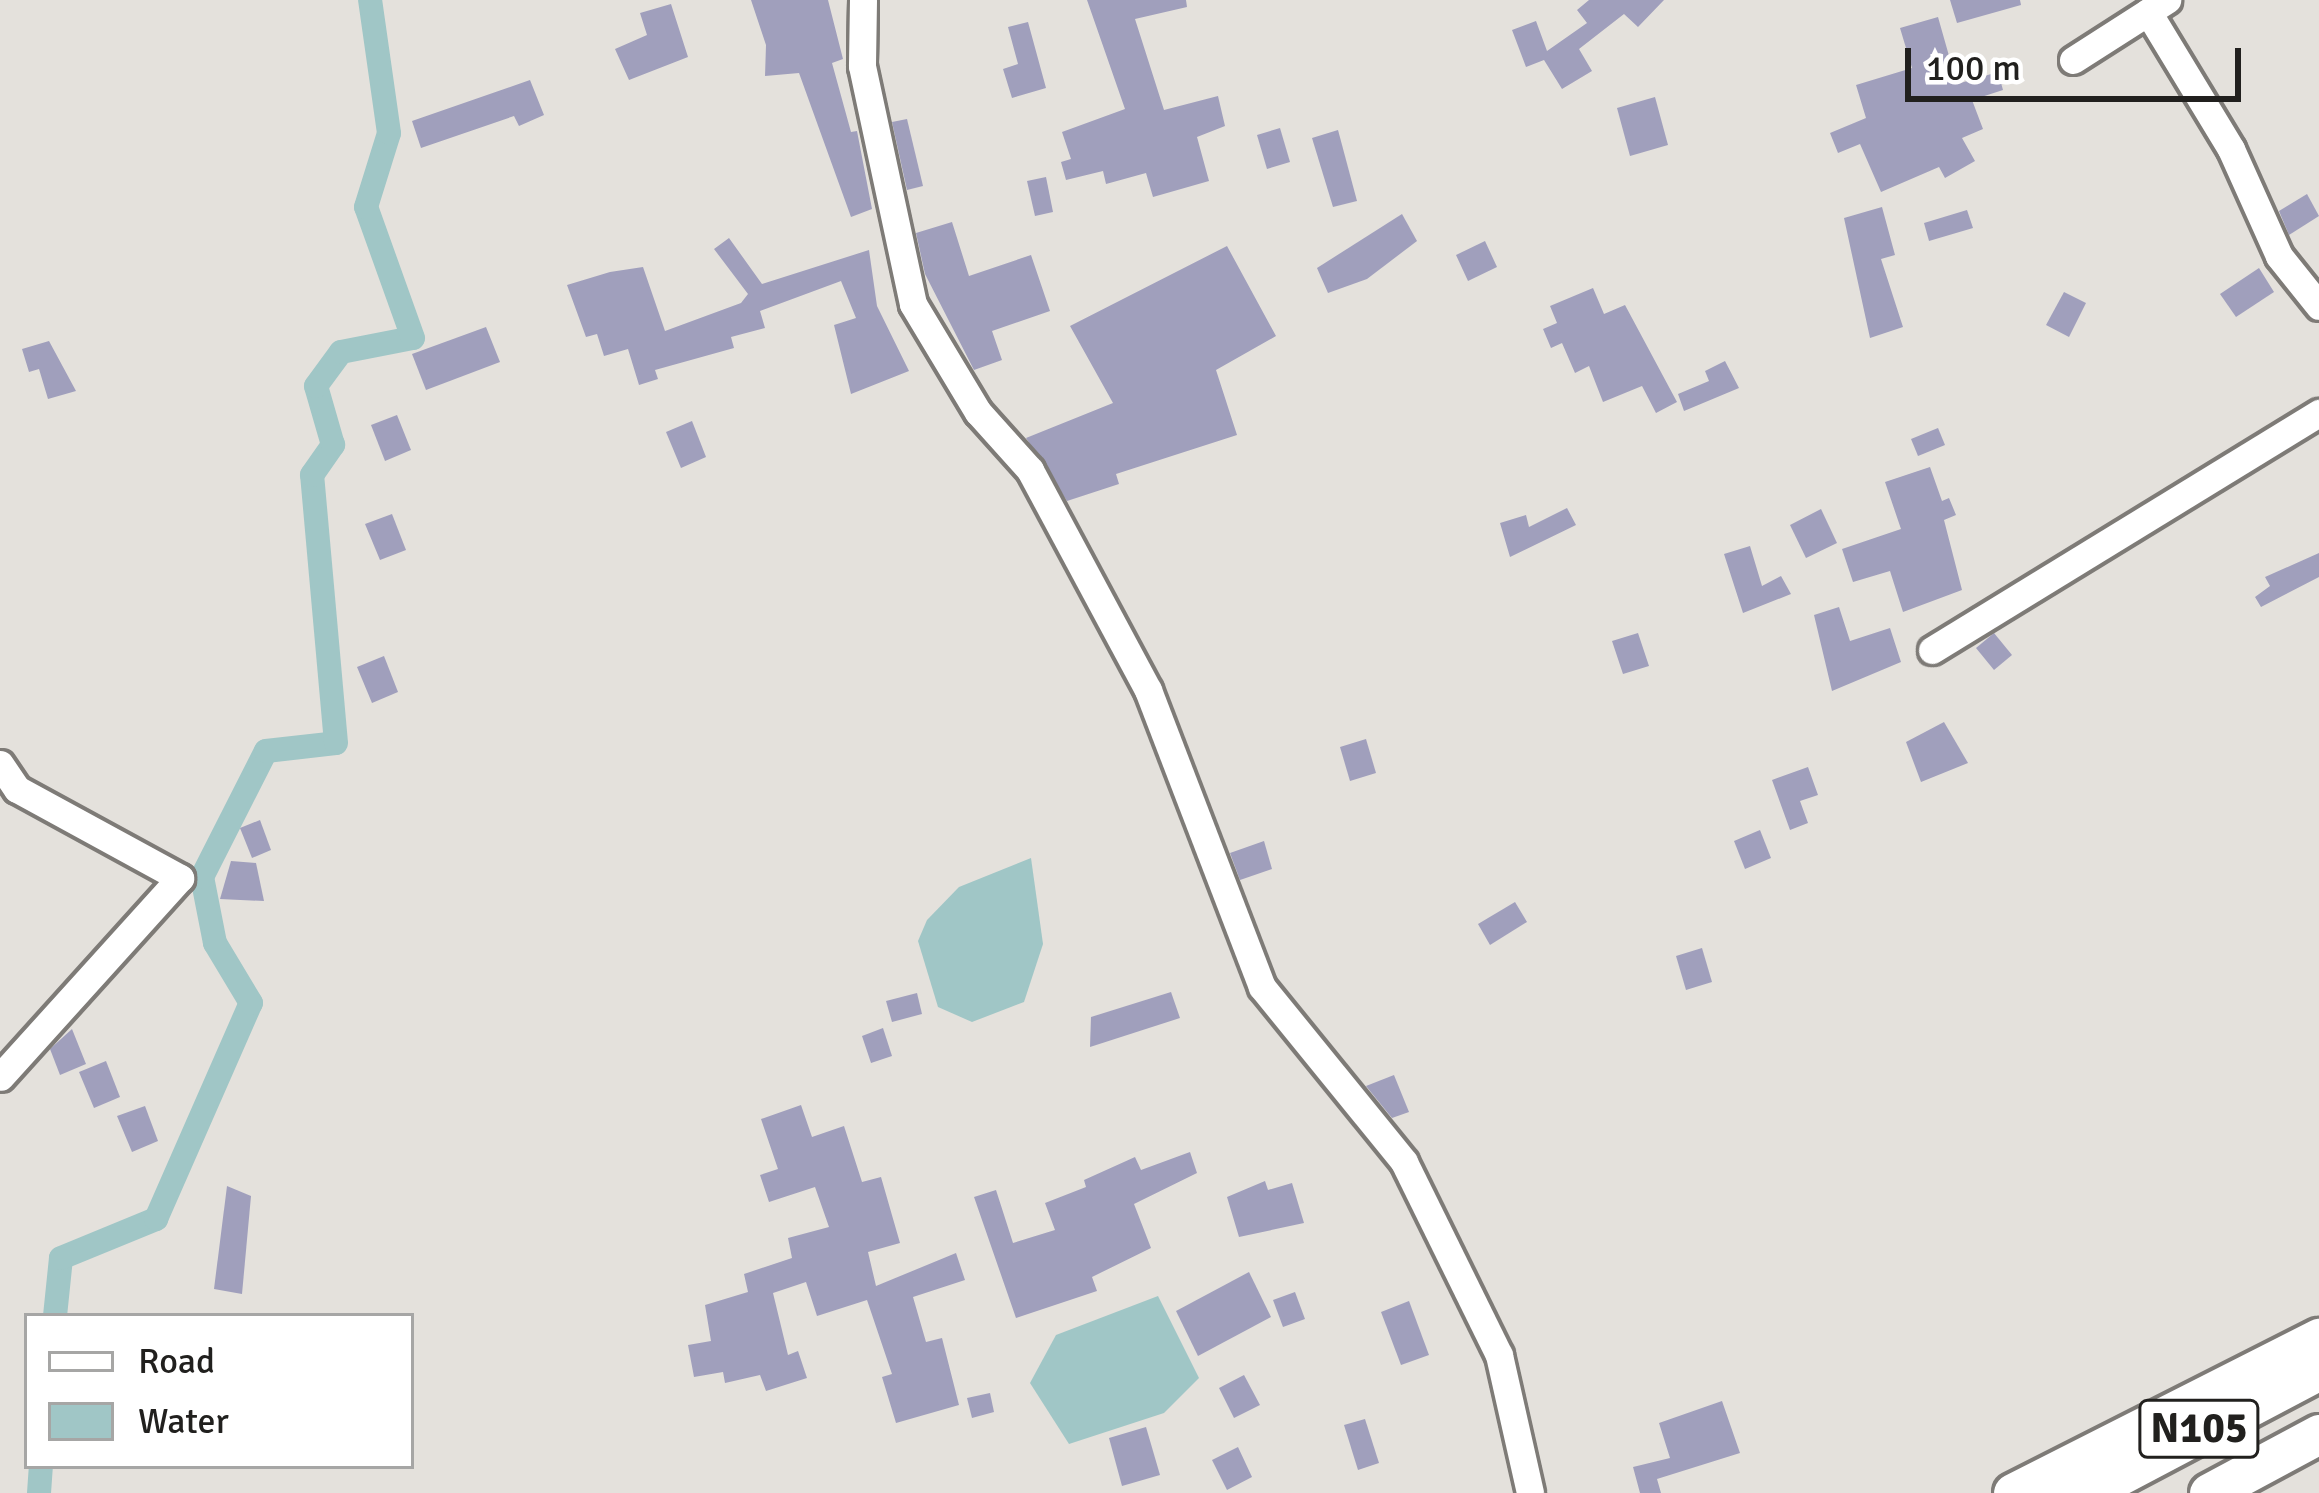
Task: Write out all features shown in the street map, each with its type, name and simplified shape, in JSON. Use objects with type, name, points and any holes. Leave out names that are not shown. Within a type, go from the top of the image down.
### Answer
[{"type":"highway","name":"N105","points":[[2078,1493],[2319,1366]]},
{"type":"highway","name":"N105","points":[[2142,1493],[2319,1400]]},
{"type":"main road","points":[[2013,1493],[2319,1338]]},
{"type":"main road","points":[[2210,1493],[2319,1434]]},
{"type":"street","points":[[863,0],[862,66],[913,304],[978,412],[1030,470],[1148,690],[1262,987],[1404,1162],[1499,1355],[1530,1493]]},
{"type":"street","points":[[2073,60],[2158,6],[2279,256],[2319,306]]},
{"type":"street","points":[[1932,650],[2319,412]]},
{"type":"street","points":[[0,764],[17,789],[180,878],[0,1077]]},
{"type":"water","points":[[1031,858],[1043,944],[1024,1002],[972,1022],[938,1007],[918,941],[927,920],[959,887]]},
{"type":"water","points":[[1158,1296],[1199,1378],[1164,1413],[1069,1444],[1030,1383],[1056,1335]]},
{"type":"building","points":[[751,0],[828,0],[843,59],[832,63],[851,132],[857,131],[872,209],[851,217],[799,73],[765,76],[766,45]]},
{"type":"building","points":[[1087,0],[1186,0],[1187,7],[1135,19],[1164,110],[1218,96],[1225,126],[1197,137],[1209,181],[1153,197],[1146,173],[1106,184],[1103,171],[1066,180],[1061,162],[1071,159],[1062,132],[1125,109]]},
{"type":"building","points":[[1589,0],[1664,0],[1638,27],[1624,14],[1579,49],[1592,71],[1562,89],[1544,60],[1526,67],[1512,30],[1536,21],[1547,51],[1587,23],[1577,10]]},
{"type":"building","points":[[1950,0],[2020,0],[2021,5],[1957,23]]},
{"type":"building","points":[[671,4],[688,57],[629,80],[615,49],[647,35],[640,13]]},
{"type":"building","points":[[1938,17],[1957,84],[1998,72],[2003,90],[1972,100],[1983,129],[1962,138],[1975,161],[1945,178],[1939,167],[1881,192],[1860,144],[1838,153],[1830,133],[1866,118],[1856,85],[1912,68],[1900,28]]},
{"type":"building","points":[[1028,22],[1046,88],[1012,98],[1003,69],[1018,64],[1008,27]]},
{"type":"building","points":[[530,80],[544,115],[519,126],[514,116],[421,148],[412,121]]},
{"type":"building","points":[[1655,97],[1668,145],[1630,156],[1617,108]]},
{"type":"building","points":[[907,119],[923,186],[907,190],[892,122]]},
{"type":"building","points":[[1280,128],[1290,162],[1267,169],[1257,135]]},
{"type":"building","points":[[1338,130],[1357,201],[1333,207],[1312,138]]},
{"type":"building","points":[[1046,177],[1053,212],[1035,216],[1027,181]]},
{"type":"building","points":[[2307,194],[2319,216],[2289,235],[2279,211]]},
{"type":"building","points":[[1882,207],[1895,255],[1881,259],[1903,327],[1870,338],[1844,218]]},
{"type":"building","points":[[1967,210],[1973,228],[1929,241],[1924,223]]},
{"type":"building","points":[[1402,214],[1417,241],[1367,279],[1328,293],[1317,268]]},
{"type":"building","points":[[952,222],[969,276],[1031,255],[1050,311],[992,331],[1002,360],[974,370],[925,274],[916,233]]},
{"type":"building","points":[[729,238],[762,284],[869,250],[877,306],[909,371],[851,394],[834,325],[856,318],[841,281],[760,311],[765,328],[731,337],[734,348],[655,370],[658,379],[639,385],[628,349],[604,356],[597,334],[586,337],[567,285],[610,272],[643,267],[665,331],[741,303],[748,294],[714,249]]},
{"type":"building","points":[[1485,241],[1497,267],[1468,281],[1456,255]]},
{"type":"building","points":[[1227,246],[1276,336],[1216,370],[1237,435],[1116,474],[1119,484],[1067,501],[1026,438],[1113,403],[1070,326]]},
{"type":"building","points":[[2259,268],[2274,292],[2236,317],[2220,294]]},
{"type":"building","points":[[1593,288],[1604,314],[1625,305],[1677,402],[1656,413],[1642,386],[1603,402],[1589,366],[1575,373],[1562,343],[1551,348],[1543,329],[1557,323],[1550,306]]},
{"type":"building","points":[[2064,292],[2086,303],[2069,337],[2046,325]]},
{"type":"building","points":[[486,327],[500,362],[426,390],[412,354]]},
{"type":"building","points":[[49,341],[76,391],[48,399],[39,369],[29,372],[22,349]]},
{"type":"building","points":[[1725,361],[1739,388],[1684,411],[1678,394],[1709,381],[1705,371]]},
{"type":"building","points":[[397,415],[411,450],[385,461],[371,425]]},
{"type":"building","points":[[692,421],[706,457],[681,468],[666,432]]},
{"type":"building","points":[[1938,428],[1945,445],[1918,456],[1911,439]]},
{"type":"building","points":[[1930,467],[1942,501],[1949,498],[1956,515],[1944,520],[1962,590],[1903,612],[1890,571],[1853,582],[1842,549],[1901,529],[1885,482]]},
{"type":"building","points":[[1567,508],[1576,525],[1510,557],[1500,523],[1526,515],[1529,527]]},
{"type":"building","points":[[1821,509],[1837,543],[1806,558],[1790,525]]},
{"type":"building","points":[[392,514],[406,550],[380,560],[365,524]]},
{"type":"building","points":[[1750,546],[1762,586],[1781,576],[1791,594],[1743,613],[1724,554]]},
{"type":"building","points":[[2319,553],[2319,577],[2261,607],[2255,597],[2270,586],[2265,577]]},
{"type":"building","points":[[1839,607],[1850,641],[1890,628],[1901,662],[1832,691],[1814,615]]},
{"type":"building","points":[[1638,633],[1649,666],[1623,674],[1612,641]]},
{"type":"building","points":[[1994,633],[2012,655],[1994,670],[1976,648]]},
{"type":"building","points":[[384,656],[398,692],[372,703],[357,667]]},
{"type":"building","points":[[1944,722],[1968,763],[1921,782],[1906,742]]},
{"type":"building","points":[[1366,739],[1376,773],[1350,781],[1340,747]]},
{"type":"building","points":[[1808,767],[1818,795],[1800,801],[1808,823],[1790,830],[1772,780]]},
{"type":"building","points":[[260,820],[271,850],[252,858],[240,828]]},
{"type":"building","points":[[1760,830],[1771,858],[1745,869],[1734,841]]},
{"type":"building","points":[[1264,841],[1272,869],[1240,880],[1230,853]]},
{"type":"building","points":[[231,861],[256,863],[264,901],[220,899]]},
{"type":"building","points":[[1515,902],[1527,922],[1490,945],[1478,924]]},
{"type":"building","points":[[1702,948],[1712,982],[1686,990],[1676,956]]},
{"type":"building","points":[[1171,992],[1180,1018],[1090,1047],[1091,1017]]},
{"type":"building","points":[[917,993],[922,1014],[892,1022],[886,1001]]},
{"type":"building","points":[[883,1028],[892,1056],[871,1063],[862,1036]]},
{"type":"building","points":[[72,1029],[86,1064],[60,1075],[50,1049]]},
{"type":"building","points":[[106,1061],[120,1097],[94,1108],[79,1072]]},
{"type":"building","points":[[1394,1075],[1409,1112],[1392,1118],[1366,1086]]},
{"type":"building","points":[[801,1105],[812,1137],[844,1126],[862,1182],[881,1177],[900,1243],[868,1252],[876,1286],[956,1253],[965,1280],[913,1297],[926,1342],[942,1338],[959,1405],[896,1423],[882,1377],[892,1374],[867,1300],[817,1316],[806,1282],[773,1293],[788,1355],[798,1351],[807,1378],[766,1391],[760,1375],[725,1383],[723,1372],[694,1377],[688,1345],[711,1341],[705,1305],[748,1292],[744,1274],[792,1258],[788,1238],[829,1227],[815,1187],[769,1202],[760,1175],[778,1169],[761,1119]]},
{"type":"building","points":[[145,1106],[158,1141],[132,1152],[117,1116]]},
{"type":"building","points":[[1190,1152],[1197,1173],[1134,1204],[1151,1248],[1092,1277],[1097,1291],[1016,1318],[974,1197],[996,1190],[1013,1243],[1055,1230],[1045,1203],[1086,1187],[1084,1180],[1135,1157],[1141,1170]]},
{"type":"building","points":[[1265,1181],[1268,1190],[1292,1183],[1304,1223],[1239,1237],[1227,1197]]},
{"type":"building","points":[[227,1186],[251,1196],[242,1294],[214,1289]]},
{"type":"building","points":[[1249,1272],[1271,1317],[1198,1356],[1176,1311]]},
{"type":"building","points":[[1295,1292],[1305,1319],[1283,1327],[1273,1300]]},
{"type":"building","points":[[1409,1301],[1429,1355],[1401,1365],[1381,1312]]},
{"type":"building","points":[[1244,1375],[1260,1405],[1234,1418],[1219,1388]]},
{"type":"building","points":[[990,1393],[994,1412],[972,1418],[967,1398]]},
{"type":"building","points":[[1722,1401],[1740,1453],[1657,1479],[1661,1493],[1640,1493],[1633,1467],[1670,1458],[1659,1423]]},
{"type":"building","points":[[1365,1419],[1379,1463],[1358,1470],[1344,1425]]},
{"type":"building","points":[[1146,1427],[1160,1475],[1122,1486],[1109,1438]]},
{"type":"building","points":[[1238,1447],[1252,1477],[1227,1490],[1212,1460]]},
{"type":"waterway","points":[[55,1313],[61,1258],[156,1219],[251,1003],[215,943],[202,877],[266,751],[336,743],[312,475],[333,445],[316,386],[341,352],[413,338],[366,207],[389,133],[370,0]]},
{"type":"waterway","points":[[39,1493],[41,1469]]}]
